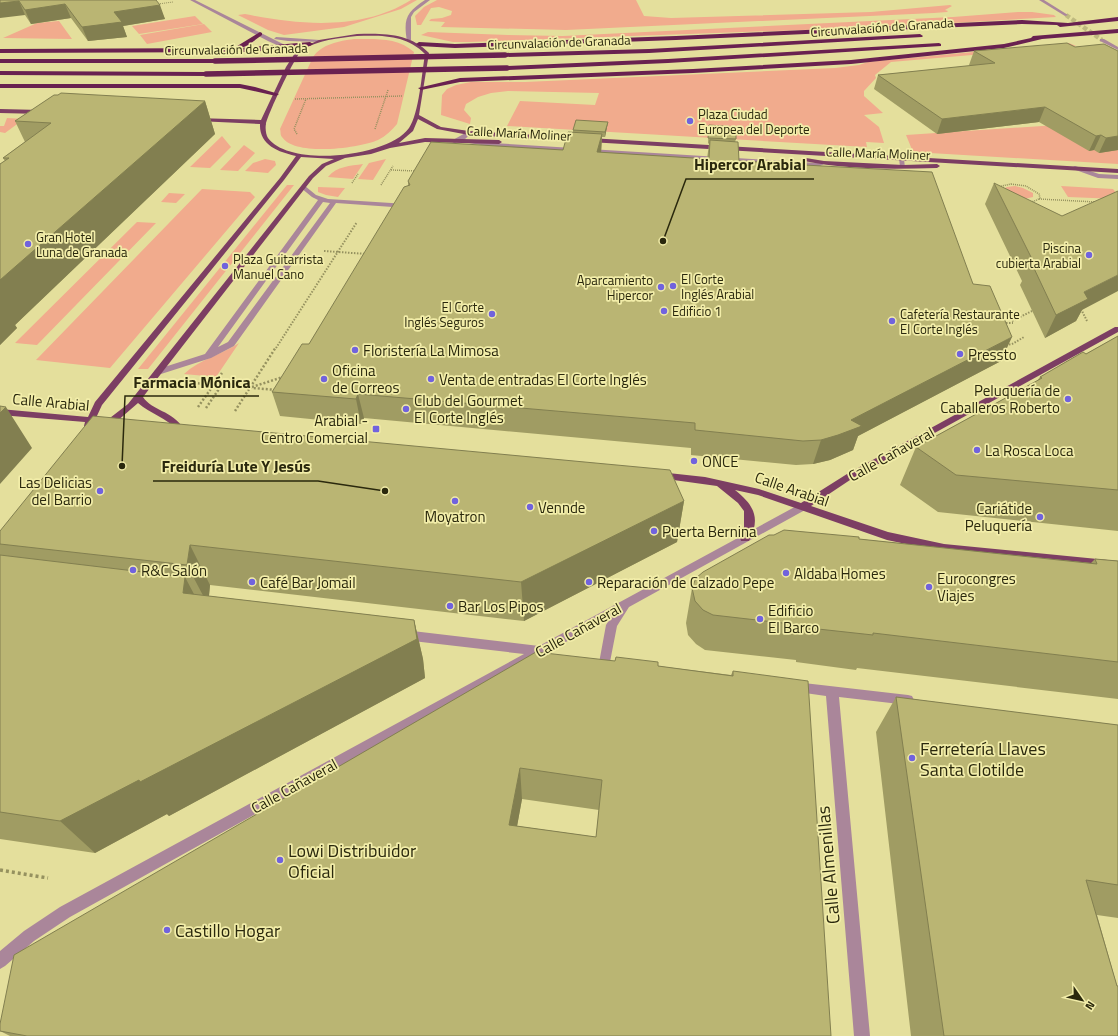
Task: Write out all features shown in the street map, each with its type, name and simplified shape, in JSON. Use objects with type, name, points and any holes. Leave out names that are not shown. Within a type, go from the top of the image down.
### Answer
[{"type":"highway","points":[[1000,30],[1118,19]]},
{"type":"highway","points":[[419,44],[463,46],[1022,22],[1068,24]]},
{"type":"highway","points":[[977,42],[1118,31]]},
{"type":"highway","points":[[225,51],[245,45],[260,34]]},
{"type":"highway","name":"Circunvalación de Granada","points":[[0,61],[215,61],[505,56],[657,50],[929,35]]},
{"type":"highway","points":[[421,88],[460,80],[693,71],[851,62],[1004,46],[1040,38]]},
{"type":"highway","points":[[0,51],[225,51],[310,44]]},
{"type":"highway","name":"Circunvalación de Granada","points":[[0,73],[206,74],[507,68],[668,61],[945,44]]},
{"type":"highway","points":[[0,86],[240,86],[276,94]]},
{"type":"main road","points":[[367,35],[395,36],[409,40],[419,44],[427,54],[417,116],[409,132],[389,146],[365,154],[342,158],[315,158],[284,151],[272,145],[264,137],[263,122],[297,52],[310,44],[341,37],[367,35]]},
{"type":"main road","points":[[0,111],[50,113]]},
{"type":"main road","name":"Calle María Moliner","points":[[417,116],[439,128],[469,133],[1118,171]]},
{"type":"main road","points":[[190,119],[263,122]]},
{"type":"main road","name":"Calle María Moliner","points":[[389,146],[420,140],[510,142],[818,161],[823,163],[903,168],[934,166],[958,162]]},
{"type":"main road","points":[[84,434],[98,404],[278,184],[299,155]]},
{"type":"main road","points":[[99,432],[131,406],[303,187],[320,168],[342,158]]},
{"type":"main road","name":"Calle Cañaveral","points":[[802,507],[836,484],[1118,329]]},
{"type":"main road","points":[[138,396],[140,401],[145,405],[172,418],[176,422],[175,428],[190,430]]},
{"type":"main road","name":"Calle Arabial","points":[[0,412],[123,423]]},
{"type":"main road","name":"Calle Arabial","points":[[652,474],[697,479],[759,492],[869,531],[915,543],[944,548],[1118,565]]},
{"type":"main road","points":[[720,483],[741,499],[748,509],[750,516],[749,528],[745,538]]},
{"type":"street","points":[[192,0],[270,40],[297,52]]},
{"type":"street","points":[[409,40],[409,17],[412,11],[428,0]]},
{"type":"street","points":[[1041,0],[1066,15]]},
{"type":"street","points":[[260,34],[288,40],[320,41]]},
{"type":"street","points":[[1102,40],[1118,49]]},
{"type":"street","points":[[454,141],[463,138],[469,133]]},
{"type":"street","points":[[472,142],[493,146],[818,165],[823,163]]},
{"type":"street","points":[[900,159],[903,168]]},
{"type":"street","points":[[749,161],[759,168],[768,162]]},
{"type":"street","points":[[1075,168],[1098,176],[1118,177]]},
{"type":"street","points":[[303,187],[311,194],[334,202],[409,206]]},
{"type":"street","points":[[208,356],[322,199]]},
{"type":"street","points":[[158,372],[208,356],[223,350],[232,343],[334,202]]},
{"type":"street","name":"Calle Cañaveral","points":[[0,962],[29,936],[65,912],[802,507]]},
{"type":"street","points":[[591,662],[609,664],[609,635],[614,621],[630,601]]},
{"type":"street","points":[[391,633],[536,653],[554,657]]},
{"type":"street","points":[[786,686],[922,702]]},
{"type":"street","name":"Calle Almenillas","points":[[832,691],[862,1036]]},
{"type":"path","points":[[156,5],[174,2]]},
{"type":"path","points":[[372,130],[376,128],[390,85]]},
{"type":"path","points":[[345,98],[346,92]]},
{"type":"path","points":[[293,99],[404,96]]},
{"type":"path","points":[[303,136],[297,134],[294,129],[306,99]]},
{"type":"path","points":[[379,188],[395,164]]},
{"type":"path","points":[[391,170],[421,172]]},
{"type":"path","points":[[352,183],[359,173]]},
{"type":"path","points":[[1040,199],[1038,192],[1025,186],[1008,184],[997,188],[997,192],[1002,196],[1023,202],[1033,202],[1040,199],[1102,203]]},
{"type":"path","points":[[1023,202],[1027,209]]},
{"type":"path","points":[[235,411],[360,218]]},
{"type":"path","points":[[322,251],[374,254]]},
{"type":"path","points":[[1079,307],[1087,321]]},
{"type":"path","points":[[999,322],[1013,322],[1032,311]]},
{"type":"path","points":[[1005,345],[1012,344],[1024,337]]},
{"type":"path","points":[[249,388],[285,376]]},
{"type":"path","points":[[198,407],[219,377]]},
{"type":"path","points":[[193,383],[278,390]]},
{"type":"path","points":[[206,408],[221,386]]},
{"type":"path","points":[[0,870],[48,878]]},
{"type":"shaded area","points":[[411,0],[417,0],[401,9],[344,27],[284,35],[268,30],[238,15],[245,14],[308,23],[330,23],[372,17],[392,10]]},
{"type":"shaded area","points":[[437,0],[636,0],[644,16],[671,18],[871,12],[952,6],[945,10],[948,11],[947,12],[934,13],[566,30],[441,27],[445,22],[429,21],[431,19],[451,15],[452,11],[439,7],[431,8],[421,25],[417,25],[415,16],[424,7]]},
{"type":"shaded area","points":[[1032,12],[1054,15],[1056,17],[883,27],[469,42],[453,42],[421,35],[428,32],[563,36],[953,17]]},
{"type":"shaded area","points":[[195,16],[203,24],[139,34],[132,26]]},
{"type":"shaded area","points":[[59,21],[72,39],[3,38],[37,23]]},
{"type":"shaded area","points":[[204,24],[212,32],[147,44],[140,35]]},
{"type":"shaded area","points":[[354,39],[394,41],[408,47],[414,52],[397,124],[384,137],[357,146],[313,149],[300,147],[289,143],[281,136],[280,129],[313,57],[326,46],[337,42]]},
{"type":"shaded area","name":"Plaza Ciudad Europea del Deporte","points":[[1069,43],[1076,46],[891,62],[875,75],[876,78],[864,91],[864,96],[883,113],[864,115],[879,127],[884,143],[866,142],[867,147],[507,126],[520,101],[595,105],[599,93],[508,91],[491,93],[478,97],[466,104],[464,110],[471,118],[470,124],[441,115],[442,95],[447,89],[456,85],[471,82],[525,82],[835,68],[859,65],[868,62]]},
{"type":"shaded area","points":[[7,118],[24,119],[5,133],[0,132],[0,126],[4,126]]},
{"type":"shaded area","points":[[1118,121],[1118,164],[913,152],[906,135]]},
{"type":"shaded area","points":[[222,136],[231,147],[210,168],[190,167]]},
{"type":"shaded area","points":[[244,145],[255,153],[238,171],[220,170]]},
{"type":"shaded area","points":[[265,159],[275,161],[276,165],[268,173],[245,171],[253,163]]},
{"type":"shaded area","points":[[386,159],[373,180],[358,179],[369,163]]},
{"type":"shaded area","points":[[363,164],[353,179],[328,177],[340,169]]},
{"type":"shaded area","points":[[287,185],[294,185],[148,369],[138,369]]},
{"type":"shaded area","points":[[1015,186],[1033,193],[1033,197],[1024,199],[1003,189]]},
{"type":"shaded area","points":[[1061,186],[1113,189],[1118,195],[1118,199],[1068,197]]},
{"type":"shaded area","points":[[318,187],[345,188],[338,197],[318,192]]},
{"type":"shaded area","points":[[202,189],[250,192],[255,197],[110,368],[36,360]]},
{"type":"shaded area","points":[[169,193],[185,194],[176,203],[161,202]]},
{"type":"shaded area","points":[[137,222],[156,223],[37,345],[15,343]]},
{"type":"shaded area","points":[[239,343],[216,377],[184,374],[204,361]]},
{"type":"building","points":[[0,0],[156,0],[160,5],[114,12],[122,22],[82,27],[65,4],[25,10],[19,1],[0,3]]},
{"type":"building","points":[[1067,43],[1075,47],[1104,44],[1118,51],[1118,136],[1106,138],[1101,135],[1096,136],[1045,107],[942,119],[878,75],[995,63],[974,51]]},
{"type":"building","points":[[61,93],[205,101],[0,280],[0,164],[9,158],[3,158],[51,123],[15,121],[54,95]]},
{"type":"building","points":[[576,120],[608,122],[605,132],[573,130]]},
{"type":"building","points":[[709,125],[736,127],[736,139],[708,138]]},
{"type":"building","name":"Edificio 1","points":[[568,132],[602,134],[597,152],[709,159],[710,140],[738,142],[739,161],[759,162],[763,166],[768,163],[932,172],[973,284],[990,286],[1012,337],[851,420],[862,426],[821,440],[803,441],[695,430],[695,423],[358,394],[356,399],[272,392],[302,344],[309,344],[404,187],[410,185],[408,181],[431,142],[563,150]]},
{"type":"building","points":[[994,183],[1062,216],[1118,191],[1118,275],[1084,292],[1088,299],[1056,315],[1031,262],[1034,263]]},
{"type":"building","points":[[1118,336],[1118,490],[956,475],[916,447],[1042,378],[1040,377],[1083,352],[1086,354]]},
{"type":"building","points":[[0,406],[6,407],[0,413]]},
{"type":"building","points":[[93,416],[670,470],[684,501],[521,582],[190,545],[187,565],[0,544],[0,531]]},
{"type":"building","points":[[784,530],[1097,564],[1095,559],[1118,561],[1118,662],[873,633],[873,635],[809,628],[809,626],[713,615],[703,610],[695,601],[692,588],[696,578],[703,572],[769,535],[774,535]]},
{"type":"building","points":[[0,555],[185,577],[183,593],[414,620],[417,639],[140,782],[139,780],[60,821],[0,812]]},
{"type":"building","points":[[536,652],[615,661],[616,657],[658,662],[658,666],[733,676],[733,671],[808,681],[831,1036],[27,1036],[0,1031],[0,1024],[14,955]],"holes":[[[520,768],[602,780],[596,837],[509,825]]]},
{"type":"building","points":[[896,697],[1118,725],[1118,885],[1086,880],[1118,986],[1118,1036],[944,1036]]},
{"type":"tunnel","points":[[1066,15],[1102,40]]},
{"type":"place","name":"Plaza Ciudad Europea del Deporte","points":[[690,121]]},
{"type":"place","name":"Hipercor Arabial","points":[[663,241]]},
{"type":"place","name":"Gran Hotel Luna de Granada","points":[[28,244]]},
{"type":"place","name":"Piscina cubierta Arabial","points":[[1089,255]]},
{"type":"place","name":"Plaza Guitarrista Manuel Cano","points":[[225,266]]},
{"type":"place","name":"El Corte Inglés Arabial","points":[[673,286]]},
{"type":"place","name":"Aparcamiento Hipercor","points":[[661,287]]},
{"type":"place","name":"Edificio 1","points":[[664,311]]},
{"type":"place","name":"El Corte Inglés Seguros","points":[[492,314]]},
{"type":"place","name":"Cafetería Restaurante El Corte Inglés","points":[[892,321]]},
{"type":"place","name":"Floristería La Mimosa","points":[[355,350]]},
{"type":"place","name":"Pressto","points":[[960,354]]},
{"type":"place","name":"Oficina de Correos","points":[[324,379]]},
{"type":"place","name":"Venta de entradas El Corte Inglés","points":[[431,379]]},
{"type":"place","name":"Peluquería de Caballeros Roberto","points":[[1068,399]]},
{"type":"place","name":"Club del Gourmet El Corte Inglés","points":[[406,409]]},
{"type":"place","name":"Arabial - Centro Comercial","points":[[376,429]]},
{"type":"place","name":"La Rosca Loca","points":[[977,450]]},
{"type":"place","name":"ONCE","points":[[694,461]]},
{"type":"place","name":"Farmacia Mónica","points":[[122,466]]},
{"type":"place","name":"Las Delicias del Barrio","points":[[100,491]]},
{"type":"place","name":"Freiduría Lute Y Jesús","points":[[385,491]]},
{"type":"place","name":"Moyatron","points":[[455,501]]},
{"type":"place","name":"Vennde","points":[[530,507]]},
{"type":"place","name":"Cariátide Peluquería","points":[[1040,517]]},
{"type":"place","name":"Puerta Bernina","points":[[654,531]]},
{"type":"place","name":"R&C Salón","points":[[133,570]]},
{"type":"place","name":"Aldaba Homes","points":[[786,573]]},
{"type":"place","name":"Café Bar Jomail","points":[[252,582]]},
{"type":"place","name":"Reparación de Calzado Pepe","points":[[589,582]]},
{"type":"place","name":"Eurocongres Viajes","points":[[929,587]]},
{"type":"place","name":"Bar Los Pipos","points":[[450,606]]},
{"type":"place","name":"Edificio El Barco","points":[[760,619]]},
{"type":"place","name":"Ferretería Llaves Santa Clotilde","points":[[912,758]]},
{"type":"place","name":"Lowi Distribuidor Oficial","points":[[280,860]]},
{"type":"place","name":"Castillo Hogar","points":[[167,930]]}]
